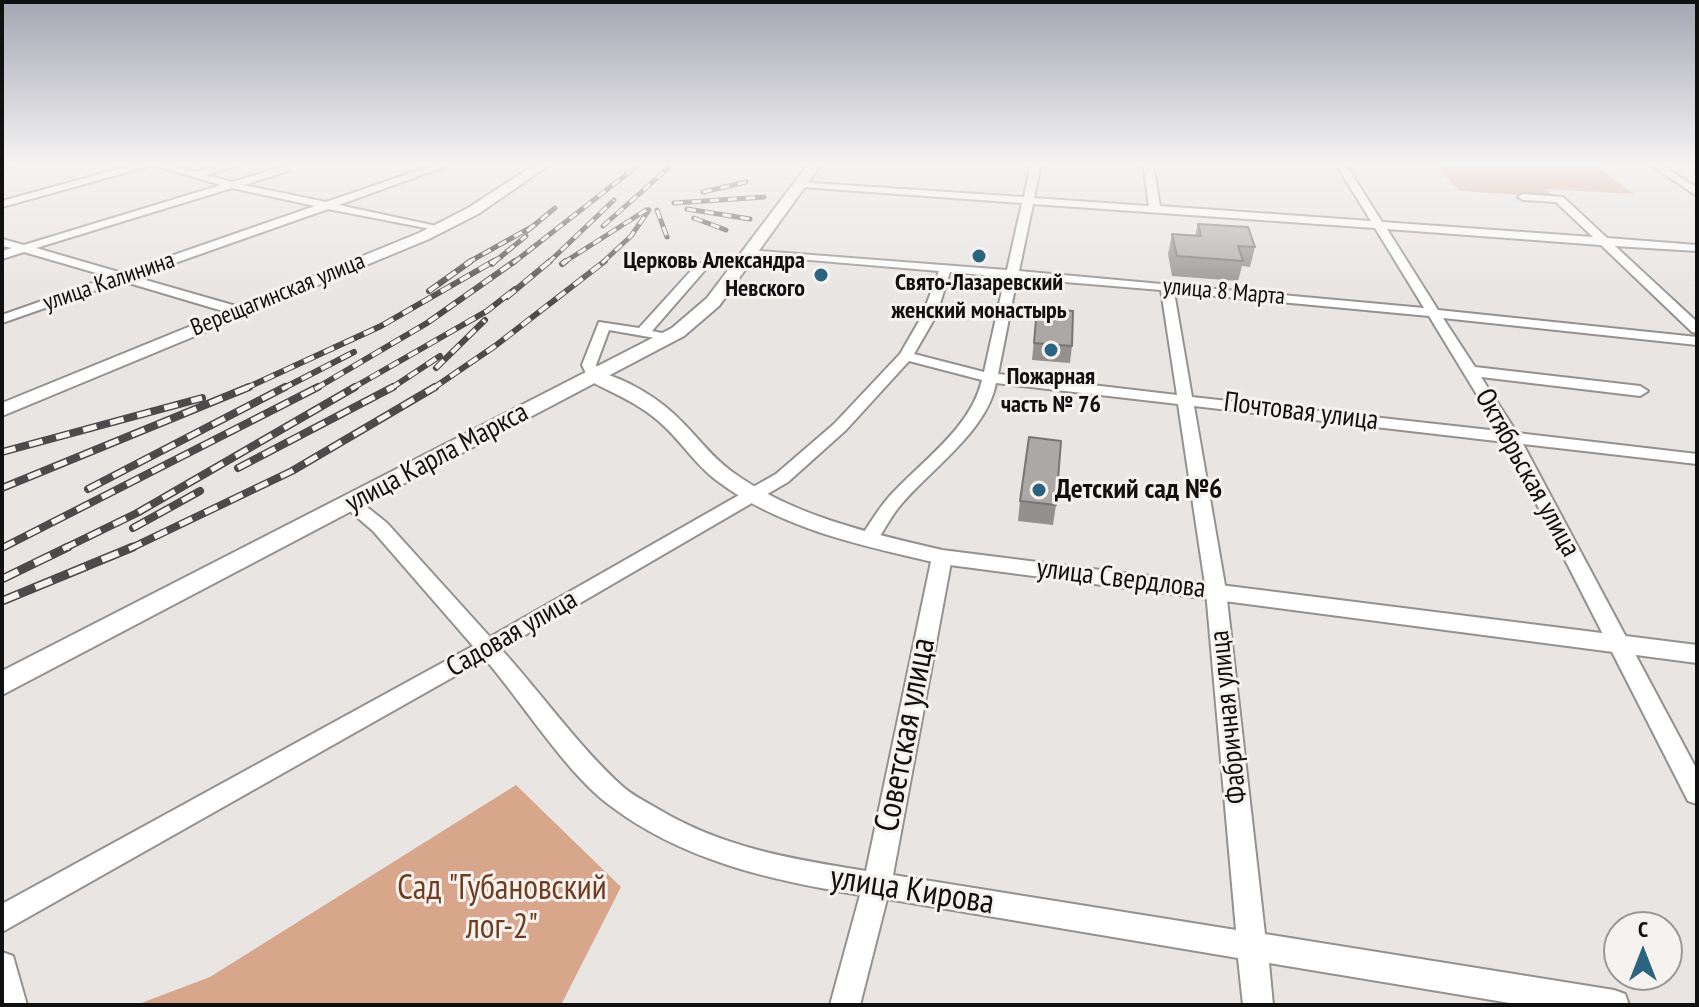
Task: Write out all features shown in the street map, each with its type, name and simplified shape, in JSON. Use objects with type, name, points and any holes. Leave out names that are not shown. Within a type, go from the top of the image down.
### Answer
[{"type":"main road","name":"Верещагинская улица","points":[[2,410],[437,229],[475,210]]},
{"type":"main road","name":"улица Карла Маркса","points":[[2,684],[667,338],[707,309],[782,210]]},
{"type":"street","points":[[2,255],[150,210]]},
{"type":"street","name":"улица Калинина","points":[[2,319],[318,210]]},
{"type":"street","points":[[342,210],[437,229]]},
{"type":"street","points":[[868,540],[892,504],[963,431],[987,392],[1027,210]]},
{"type":"street","points":[[1155,210],[1697,248]]},
{"type":"street","name":"Октябрьская улица","points":[[1368,210],[1511,437],[1697,794]]},
{"type":"street","points":[[1571,210],[1697,329]]},
{"type":"street","points":[[2,242],[238,311]]},
{"type":"street","name":"улица 8 Марта","points":[[751,252],[1167,287],[1697,341]]},
{"type":"street","points":[[643,332],[701,267]]},
{"type":"street","name":"Садовая улица","points":[[2,919],[754,496],[812,454],[906,356],[929,316],[946,268]]},
{"type":"street","name":"Фабричная улица","points":[[1167,287],[1216,591],[1258,1005]]},
{"type":"street","points":[[594,376],[589,365],[604,325],[667,338]]},
{"type":"street","name":"Почтовая улица","points":[[906,356],[990,378],[1697,459]]},
{"type":"street","points":[[1471,371],[1640,391]]},
{"type":"street","name":"улица Свердлова","points":[[594,376],[650,404],[721,474],[754,496],[792,514],[868,540],[942,557],[1697,654]]},
{"type":"street","name":"улица Кирова","points":[[351,503],[380,527],[574,753],[616,796],[671,830],[725,854],[778,869],[1614,1005]]},
{"type":"street","name":"Советская улица","points":[[845,1005],[877,885],[942,557]]},
{"type":"street","points":[[2,966],[12,1005]]},
{"type":"green space","name":"Сад \"Губановский лог-2\"","points":[[516,785],[621,887],[561,1005],[136,1005],[210,977]]},
{"type":"building","points":[[1198,224],[1248,227],[1255,247],[1238,246],[1243,261],[1177,256],[1172,234],[1201,236]]},
{"type":"building","points":[[1037,308],[1073,311],[1072,346],[1034,343]]},
{"type":"building","name":"Детский сад №6","points":[[1029,437],[1061,441],[1056,505],[1020,501]]},
{"type":"railway","points":[[533,226],[553,210]]},
{"type":"railway","points":[[513,263],[581,210]]},
{"type":"railway","points":[[548,263],[604,210]]},
{"type":"railway","points":[[603,226],[621,210]]},
{"type":"railway","points":[[565,262],[646,210]]},
{"type":"railway","points":[[602,263],[631,236],[649,210]]},
{"type":"railway","points":[[657,210],[667,237]]},
{"type":"railway","points":[[693,210],[750,219]]},
{"type":"railway","points":[[694,218],[726,230]]},
{"type":"railway","points":[[467,263],[533,226]]},
{"type":"railway","points":[[527,231],[533,226]]},
{"type":"railway","points":[[499,258],[526,236]]},
{"type":"railway","points":[[490,263],[499,258]]},
{"type":"railway","points":[[493,263],[499,258]]},
{"type":"railway","points":[[429,291],[471,261]]},
{"type":"railway","points":[[244,389],[381,326],[494,261]]},
{"type":"railway","points":[[315,389],[427,323],[515,261]]},
{"type":"railway","points":[[507,297],[550,261]]},
{"type":"railway","points":[[434,387],[495,346],[605,261]]},
{"type":"railway","points":[[562,264],[565,262]]},
{"type":"railway","points":[[351,389],[487,311],[515,289]]},
{"type":"railway","points":[[436,368],[485,320]]},
{"type":"railway","points":[[282,389],[354,352]]},
{"type":"railway","points":[[390,389],[440,356]]},
{"type":"railway","points":[[2,488],[249,387]]},
{"type":"railway","points":[[88,489],[285,387]]},
{"type":"railway","points":[[2,548],[318,387]]},
{"type":"railway","points":[[63,549],[137,513],[355,387]]},
{"type":"railway","points":[[238,468],[393,387]]},
{"type":"railway","points":[[129,549],[292,471],[434,387]]},
{"type":"railway","points":[[2,452],[202,398]]},
{"type":"railway","points":[[133,528],[200,491]]},
{"type":"railway","points":[[2,579],[68,547]]},
{"type":"railway","points":[[2,601],[133,547]]},
{"type":"place","name":"Свято-Лазаревский женский монастырь","points":[[979,256]]},
{"type":"place","name":"Церковь Александра Невского","points":[[821,275]]},
{"type":"place","name":"Пожарная часть № 76","points":[[1051,350]]},
{"type":"place","name":"Детский сад №6","points":[[1039,490]]}]
